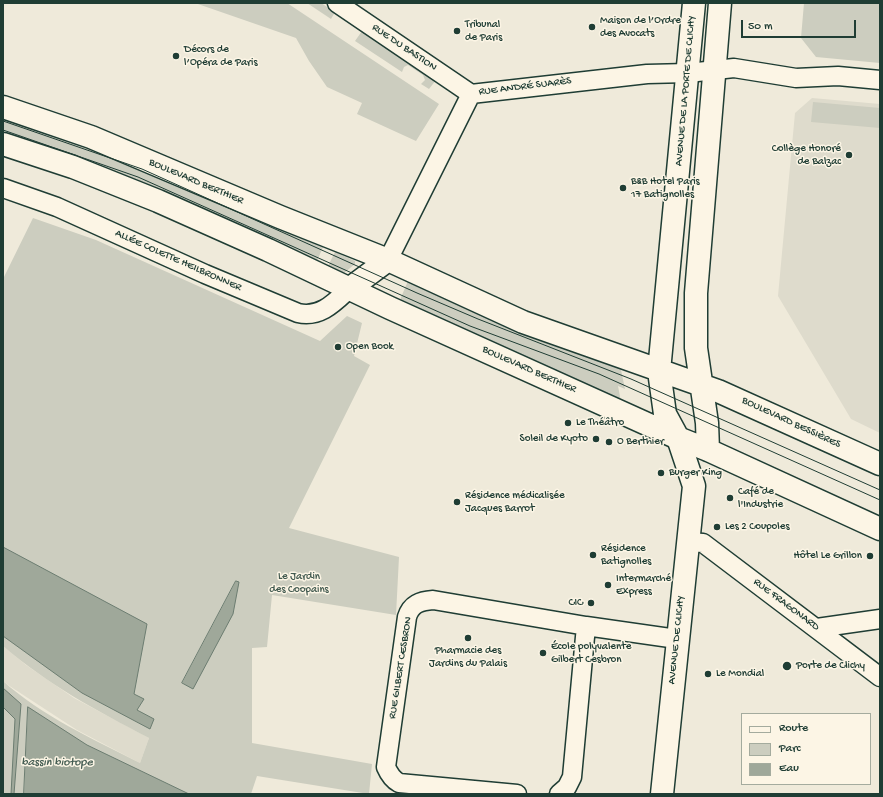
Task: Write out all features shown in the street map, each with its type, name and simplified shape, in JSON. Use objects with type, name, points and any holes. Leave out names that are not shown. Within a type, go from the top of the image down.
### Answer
[{"type":"main road","name":"AVENUE DE LA PORTE DE CLICHY","points":[[678,438],[665,414],[659,371],[694,3]]},
{"type":"main road","points":[[701,386],[696,348],[696,293],[716,71],[720,3]]},
{"type":"main road","name":"BOULEVARD BERTHIER","points":[[3,107],[91,137],[280,217],[388,260],[523,322],[628,358],[701,386]]},
{"type":"main road","name":"BOULEVARD BERTHIER","points":[[3,144],[73,167],[158,201],[678,438],[708,450]]},
{"type":"main road","points":[[349,289],[388,260]]},
{"type":"main road","name":"AVENUE DE CLICHY","points":[[694,486],[701,476],[708,450],[707,422],[701,386]]},
{"type":"main road","name":"BOULEVARD BESSIÈRES","points":[[701,386],[739,399],[880,464]]},
{"type":"main road","name":"AVENUE DE CLICHY","points":[[662,794],[694,486],[678,438]]},
{"type":"main road","points":[[708,450],[880,528]]},
{"type":"street","name":"RUE DU BASTION","points":[[337,3],[471,94]]},
{"type":"street","name":"RUE ANDRÉ SUARÈS","points":[[388,260],[471,94],[647,74],[688,73],[734,68],[796,78],[838,76],[880,80]]},
{"type":"street","name":"ALLÉE COLETTE HEILBRONNER","points":[[3,188],[70,212],[205,274],[298,313],[311,314],[320,312],[329,307],[349,289]]},
{"type":"street","name":"RUE FRAGONARD","points":[[688,542],[703,543],[880,677]]},
{"type":"street","name":"RUE GILBERT CESBRON","points":[[517,794],[399,783],[392,779],[389,774],[386,767],[409,612],[416,604],[433,600],[586,626],[678,639]]},
{"type":"street","points":[[817,628],[880,619]]},
{"type":"street","points":[[559,794],[567,787],[572,777],[586,626]]},
{"type":"shaded area","points":[[812,98],[880,104],[880,433],[851,419],[778,296],[795,113]]},
{"type":"shaded area","points":[[3,646],[26,665],[74,698],[149,738],[140,763],[77,730],[3,681]]},
{"type":"green space","points":[[195,3],[287,3],[439,104],[416,141],[357,114],[362,103],[327,87],[309,61],[296,38]]},
{"type":"green space","points":[[307,3],[321,3],[335,12],[331,19]]},
{"type":"green space","points":[[804,3],[880,3],[880,63],[816,57],[801,38]]},
{"type":"green space","points":[[362,31],[436,80],[429,89],[421,84],[425,80],[423,75],[408,65],[404,67],[402,72],[355,41]]},
{"type":"green space","points":[[813,102],[880,108],[880,128],[811,122]]},
{"type":"green space","points":[[3,117],[85,145],[165,177],[323,247],[317,261],[3,135]]},
{"type":"green space","name":"Le Jardin des Coopains","points":[[33,218],[96,240],[320,341],[347,316],[362,323],[354,356],[370,365],[289,528],[399,557],[396,615],[272,595],[267,647],[252,648],[252,743],[372,764],[369,794],[257,776],[251,794],[3,794],[3,681],[18,694],[51,716],[86,736],[140,763],[149,738],[110,718],[55,685],[37,673],[3,646],[3,279]]},
{"type":"green space","points":[[335,252],[355,261],[355,264],[344,273],[328,266]]},
{"type":"green space","points":[[408,281],[620,365],[625,389],[618,386],[621,402],[399,302]]},
{"type":"water","points":[[3,547],[147,624],[134,694],[144,699],[137,710],[154,719],[150,729],[82,693],[3,636]]},
{"type":"water","points":[[236,581],[239,582],[233,614],[193,689],[182,683]]},
{"type":"water","name":"bassin biotope","points":[[3,688],[21,704],[14,794],[11,794],[15,719],[3,707]]},
{"type":"water","name":"bassin biotope","points":[[28,707],[87,745],[189,794],[24,794]]},
{"type":"tram line","points":[[3,121],[142,169],[417,293],[478,319],[631,379],[880,490]]},
{"type":"tram line","points":[[3,130],[138,177],[470,326],[599,374],[880,500]]},
{"type":"place","name":"Maison de l’Ordre des Avocats","points":[[592,27]]},
{"type":"place","name":"Tribunal de Paris","points":[[457,31]]},
{"type":"place","name":"Décors de l’Opéra de Paris","points":[[176,56]]},
{"type":"place","name":"Collège Honoré de Balzac","points":[[849,155]]},
{"type":"place","name":"B&B Hotel Paris 17 Batignolles","points":[[623,188]]},
{"type":"place","name":"Open Book","points":[[338,347]]},
{"type":"place","name":"Le Théâtro","points":[[568,423]]},
{"type":"place","name":"Soleil de Kyoto","points":[[596,439]]},
{"type":"place","name":"O Berthier","points":[[609,442]]},
{"type":"place","name":"Burger King","points":[[661,473]]},
{"type":"place","name":"Café de l'Industrie","points":[[730,498]]},
{"type":"place","name":"Résidence médicalisée Jacques Barrot","points":[[457,502]]},
{"type":"place","name":"Les 2 Coupoles","points":[[717,527]]},
{"type":"place","name":"Résidence Batignolles","points":[[593,555]]},
{"type":"place","name":"Hôtel Le Grillon","points":[[870,556]]},
{"type":"place","name":"Intermarché Express","points":[[608,585]]},
{"type":"place","name":"CIC","points":[[591,603]]},
{"type":"place","name":"Pharmacie des Jardins du Palais","points":[[468,638]]},
{"type":"place","name":"École polyvalente Gilbert Cesbron","points":[[543,653]]},
{"type":"place","name":"Porte de Clichy","points":[[787,666]]},
{"type":"place","name":"Le Mondial","points":[[708,674]]}]
